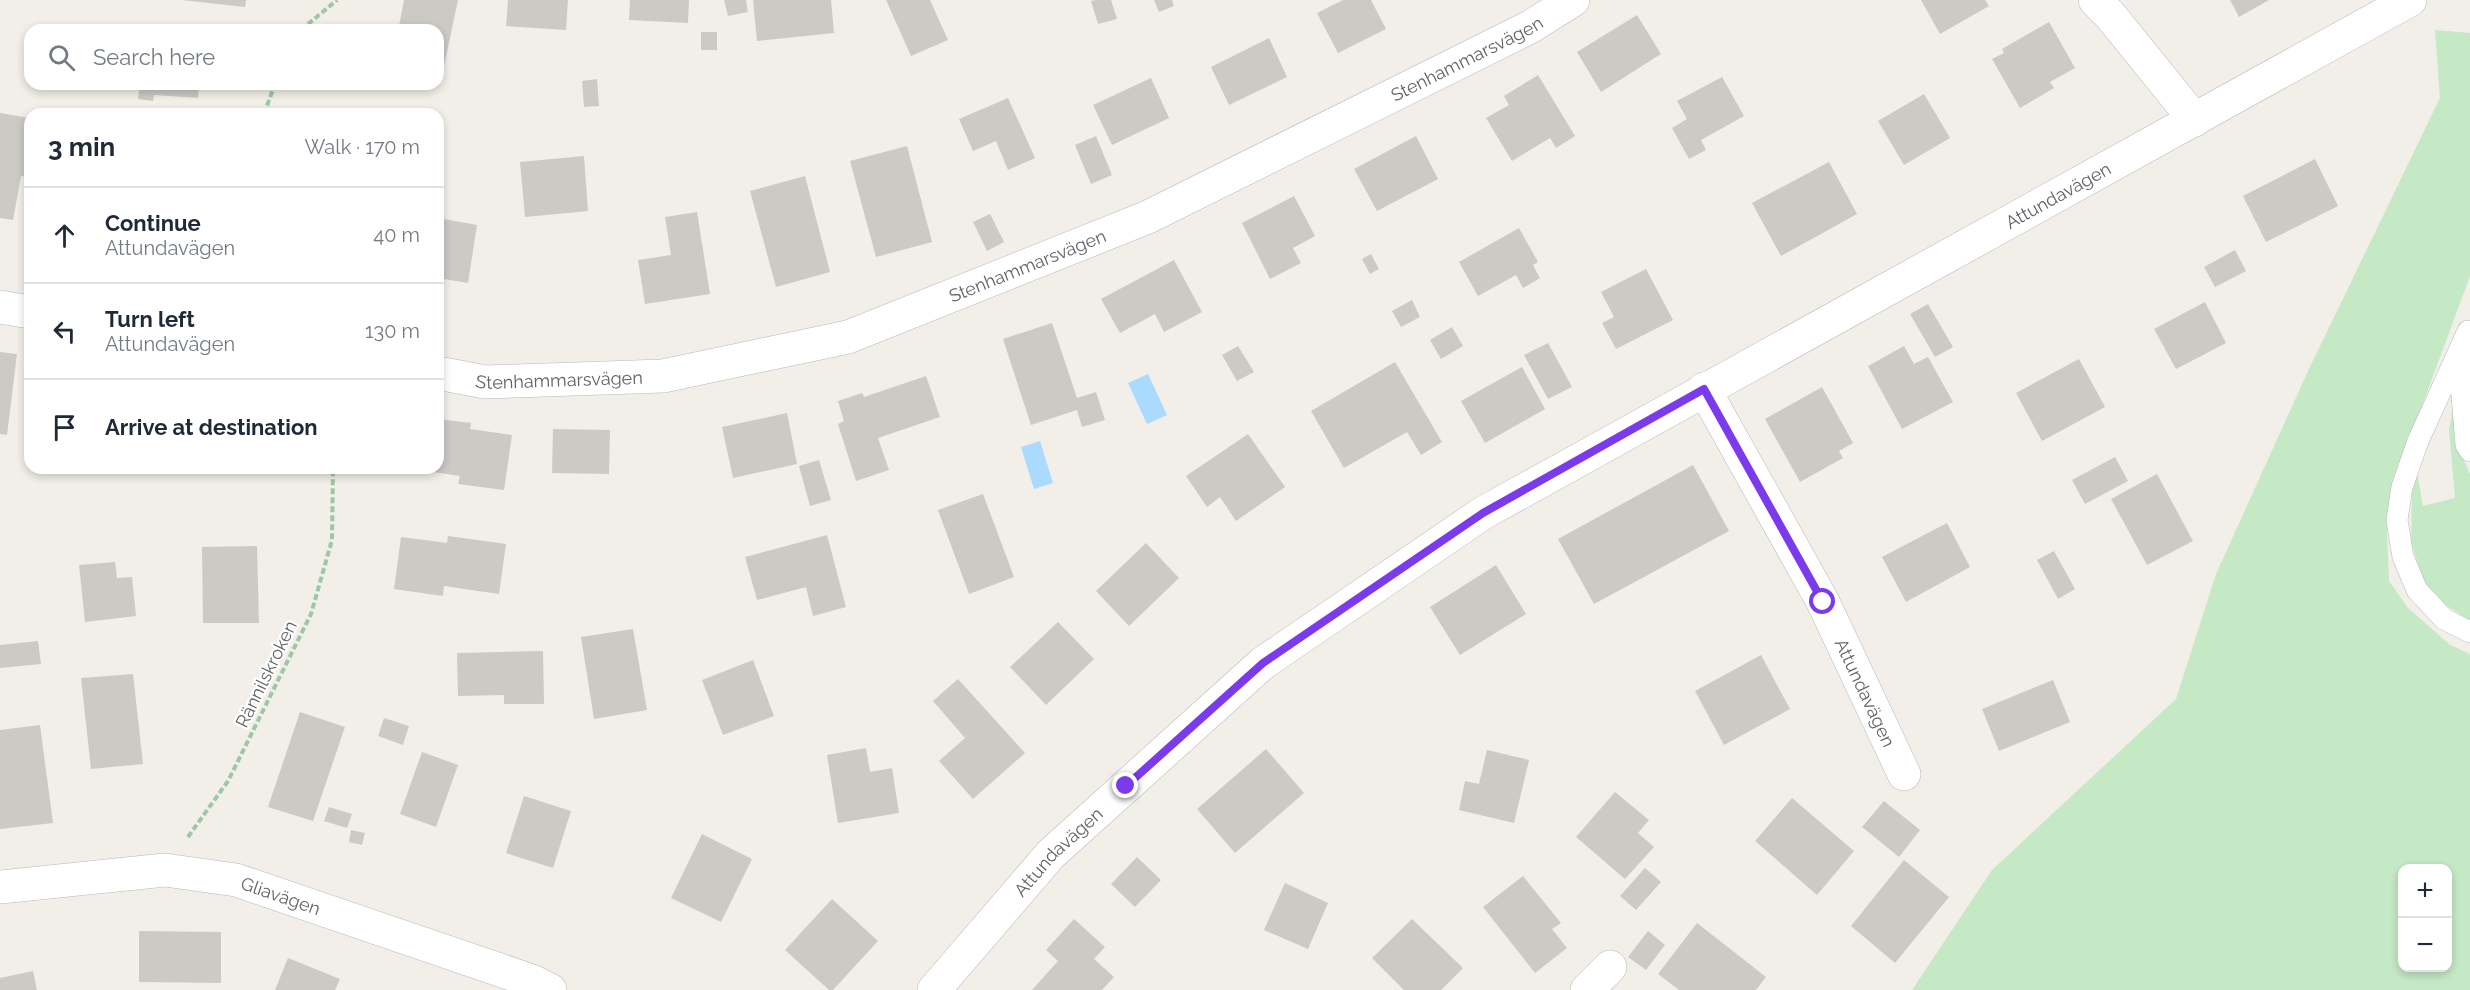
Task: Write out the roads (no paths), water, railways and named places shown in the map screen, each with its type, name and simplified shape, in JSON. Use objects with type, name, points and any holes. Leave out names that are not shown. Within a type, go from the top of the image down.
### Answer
[{"type":"street","name":"Stenhammarsvägen","points":[[444,374],[485,382],[663,376],[848,337],[1148,217],[1530,27],[1573,0]]},
{"type":"street","points":[[2095,0],[2110,15],[2195,120]]},
{"type":"street","name":"Attundavägen","points":[[934,990],[1051,854],[1263,663],[1483,513],[2410,0]]},
{"type":"street","points":[[0,307],[24,311]]},
{"type":"street","name":"Attundavägen","points":[[1704,389],[1823,602],[1904,774]]},
{"type":"street","name":"Gliavägen","points":[[0,887],[165,870],[236,880],[531,981],[550,990]]},
{"type":"street","points":[[1587,990],[1610,967]]},
{"type":"lane","points":[[2469,327],[2461,384],[2466,445],[2470,451]]},
{"type":"lane","points":[[2469,327],[2418,441],[2402,487],[2397,520],[2403,557],[2417,590],[2444,619],[2470,632]]},
{"type":"water","points":[[1148,374],[1167,415],[1147,424],[1128,383]]},
{"type":"water","points":[[1040,441],[1053,483],[1034,489],[1021,447]]}]
